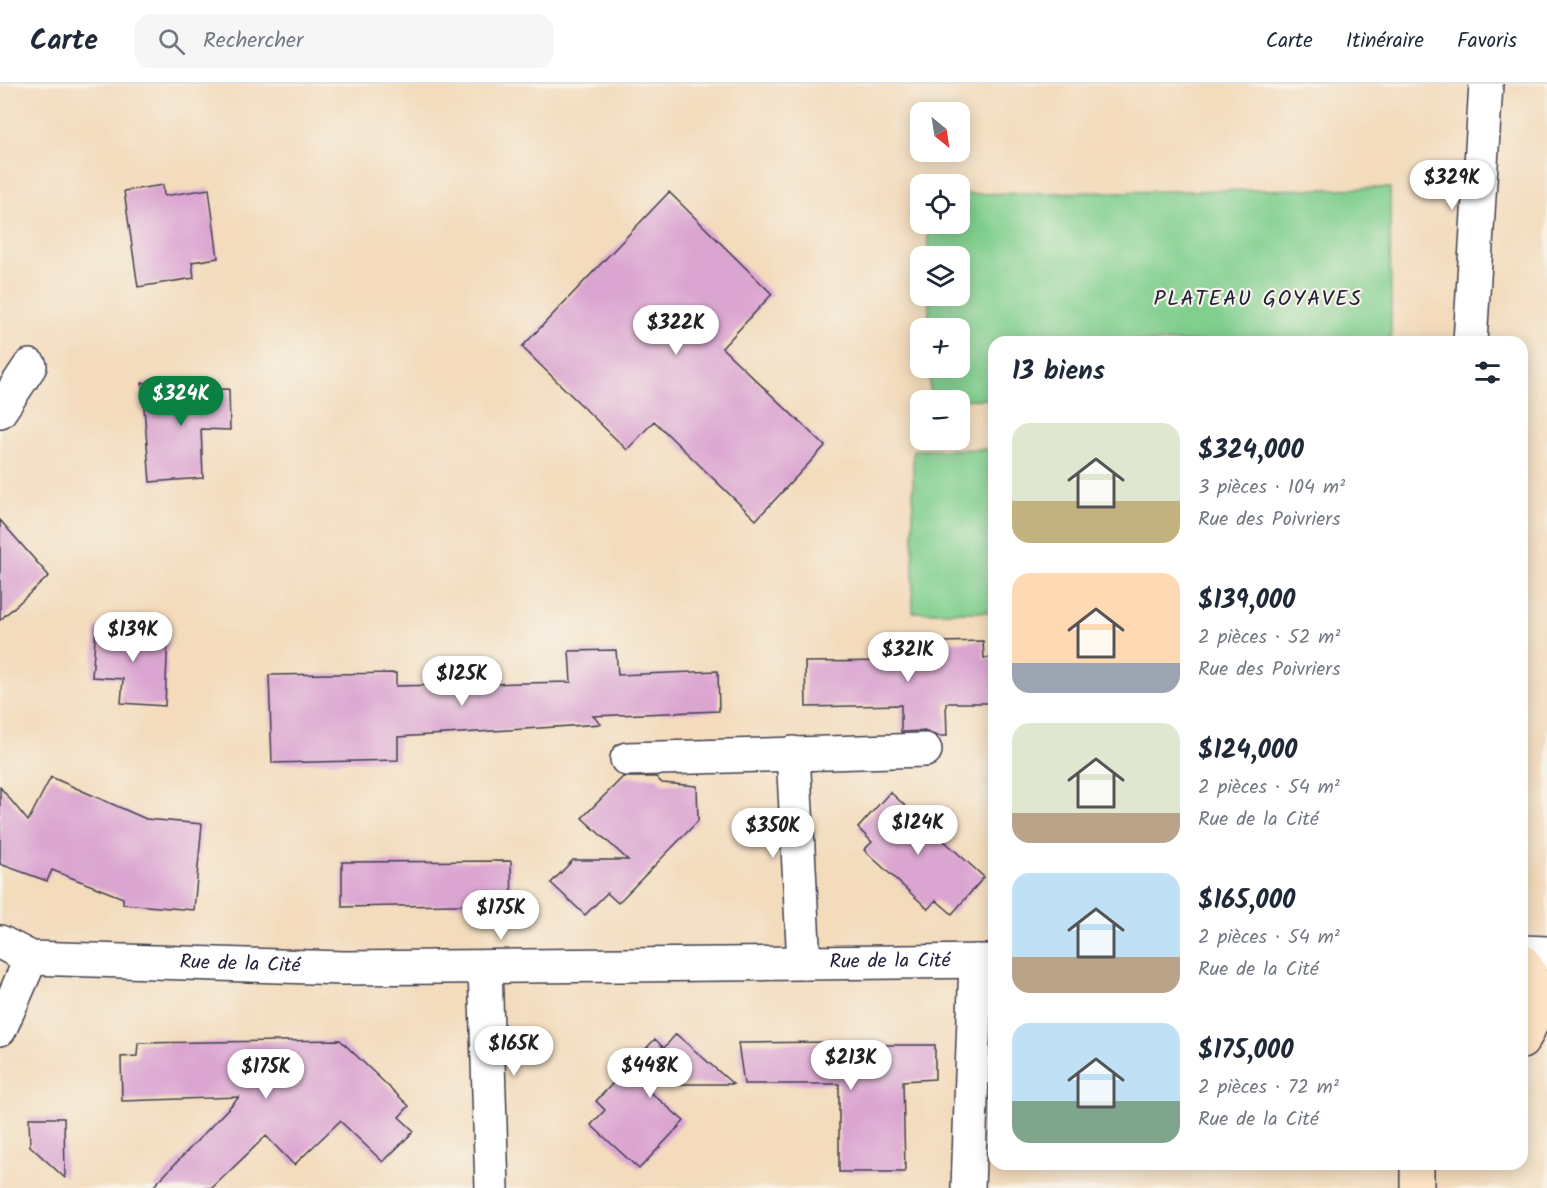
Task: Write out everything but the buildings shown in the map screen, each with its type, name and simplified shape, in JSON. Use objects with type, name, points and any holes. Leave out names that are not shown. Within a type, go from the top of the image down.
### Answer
[{"type":"street","points":[[1470,336],[1486,84]]},
{"type":"street","points":[[0,411],[30,366]]},
{"type":"street","points":[[627,759],[925,750]]},
{"type":"street","name":"Rue de la Cité","points":[[793,753],[804,963]]},
{"type":"street","name":"Rue de la Cité","points":[[0,942],[31,958],[344,968],[985,961],[968,1188]]},
{"type":"street","points":[[1528,952],[1547,953]]},
{"type":"street","points":[[0,1029],[31,958]]},
{"type":"street","points":[[485,967],[492,1188]]},
{"type":"street","points":[[1528,973],[1535,988],[1535,1016],[1531,1036]]},
{"type":"green space","points":[[1390,188],[1391,336],[988,336],[988,399],[970,399],[970,390],[930,390],[929,378],[970,378],[970,318],[929,318],[929,306],[970,306],[970,246],[928,246],[928,234],[970,234],[970,194]]},
{"type":"green space","points":[[988,449],[988,612],[913,612],[913,450]]},
{"type":"district","name":"PLATEAU GOYAVES","points":[[1258,299]]}]
